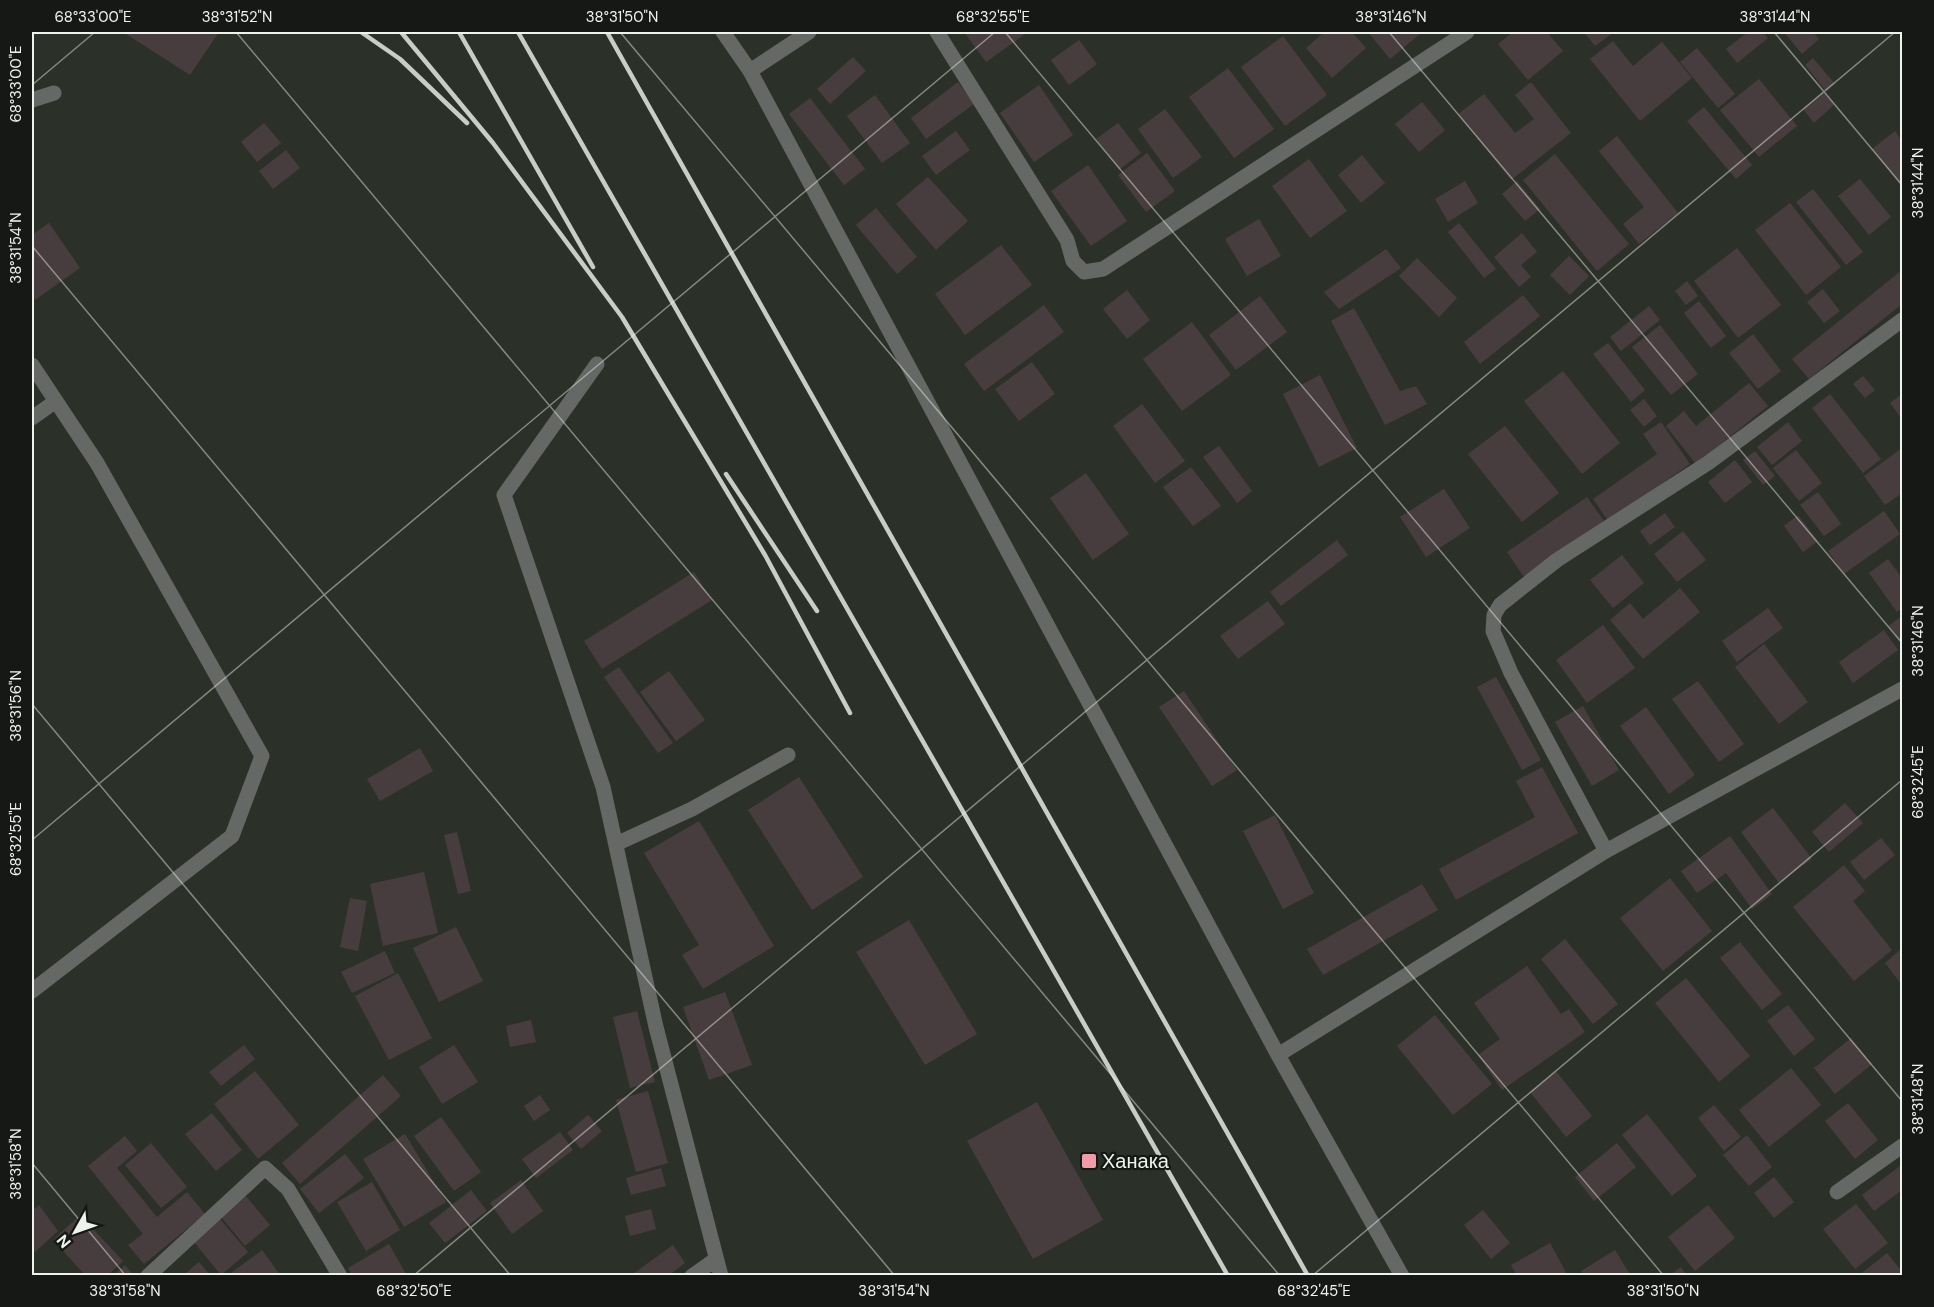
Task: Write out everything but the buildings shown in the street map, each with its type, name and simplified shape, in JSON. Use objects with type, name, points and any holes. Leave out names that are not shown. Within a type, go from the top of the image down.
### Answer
[{"type":"street","points":[[723,32],[750,70],[1278,1055],[1402,1275]]},
{"type":"street","points":[[750,70],[809,32]]},
{"type":"street","points":[[937,32],[1067,240],[1073,261],[1084,272],[1103,269],[1467,32]]},
{"type":"street","points":[[32,99],[54,93]]},
{"type":"street","points":[[1606,851],[1511,674],[1493,631],[1494,615],[1500,605],[1557,560],[1708,463],[1902,320]]},
{"type":"street","points":[[597,364],[504,495],[603,787],[656,1027],[721,1275]]},
{"type":"street","points":[[32,365],[97,463],[262,756],[232,836],[32,991]]},
{"type":"street","points":[[32,418],[56,401]]},
{"type":"street","points":[[1278,1055],[1606,851],[1902,689]]},
{"type":"street","points":[[616,844],[692,809],[788,755]]},
{"type":"street","points":[[1837,1192],[1902,1146]]},
{"type":"street","points":[[148,1275],[265,1168],[288,1189],[340,1275]]},
{"type":"street","points":[[692,1275],[716,1259]]},
{"type":"railway","points":[[361,32],[400,59],[467,123]]},
{"type":"railway","points":[[401,32],[493,143],[622,317],[765,555],[850,713]]},
{"type":"railway","points":[[459,32],[593,267]]},
{"type":"railway","points":[[518,32],[1228,1276]]},
{"type":"railway","points":[[607,32],[1308,1276]]},
{"type":"railway","points":[[726,474],[817,611]]},
{"type":"place","name":"Ханака","points":[[1089,1161]]}]
